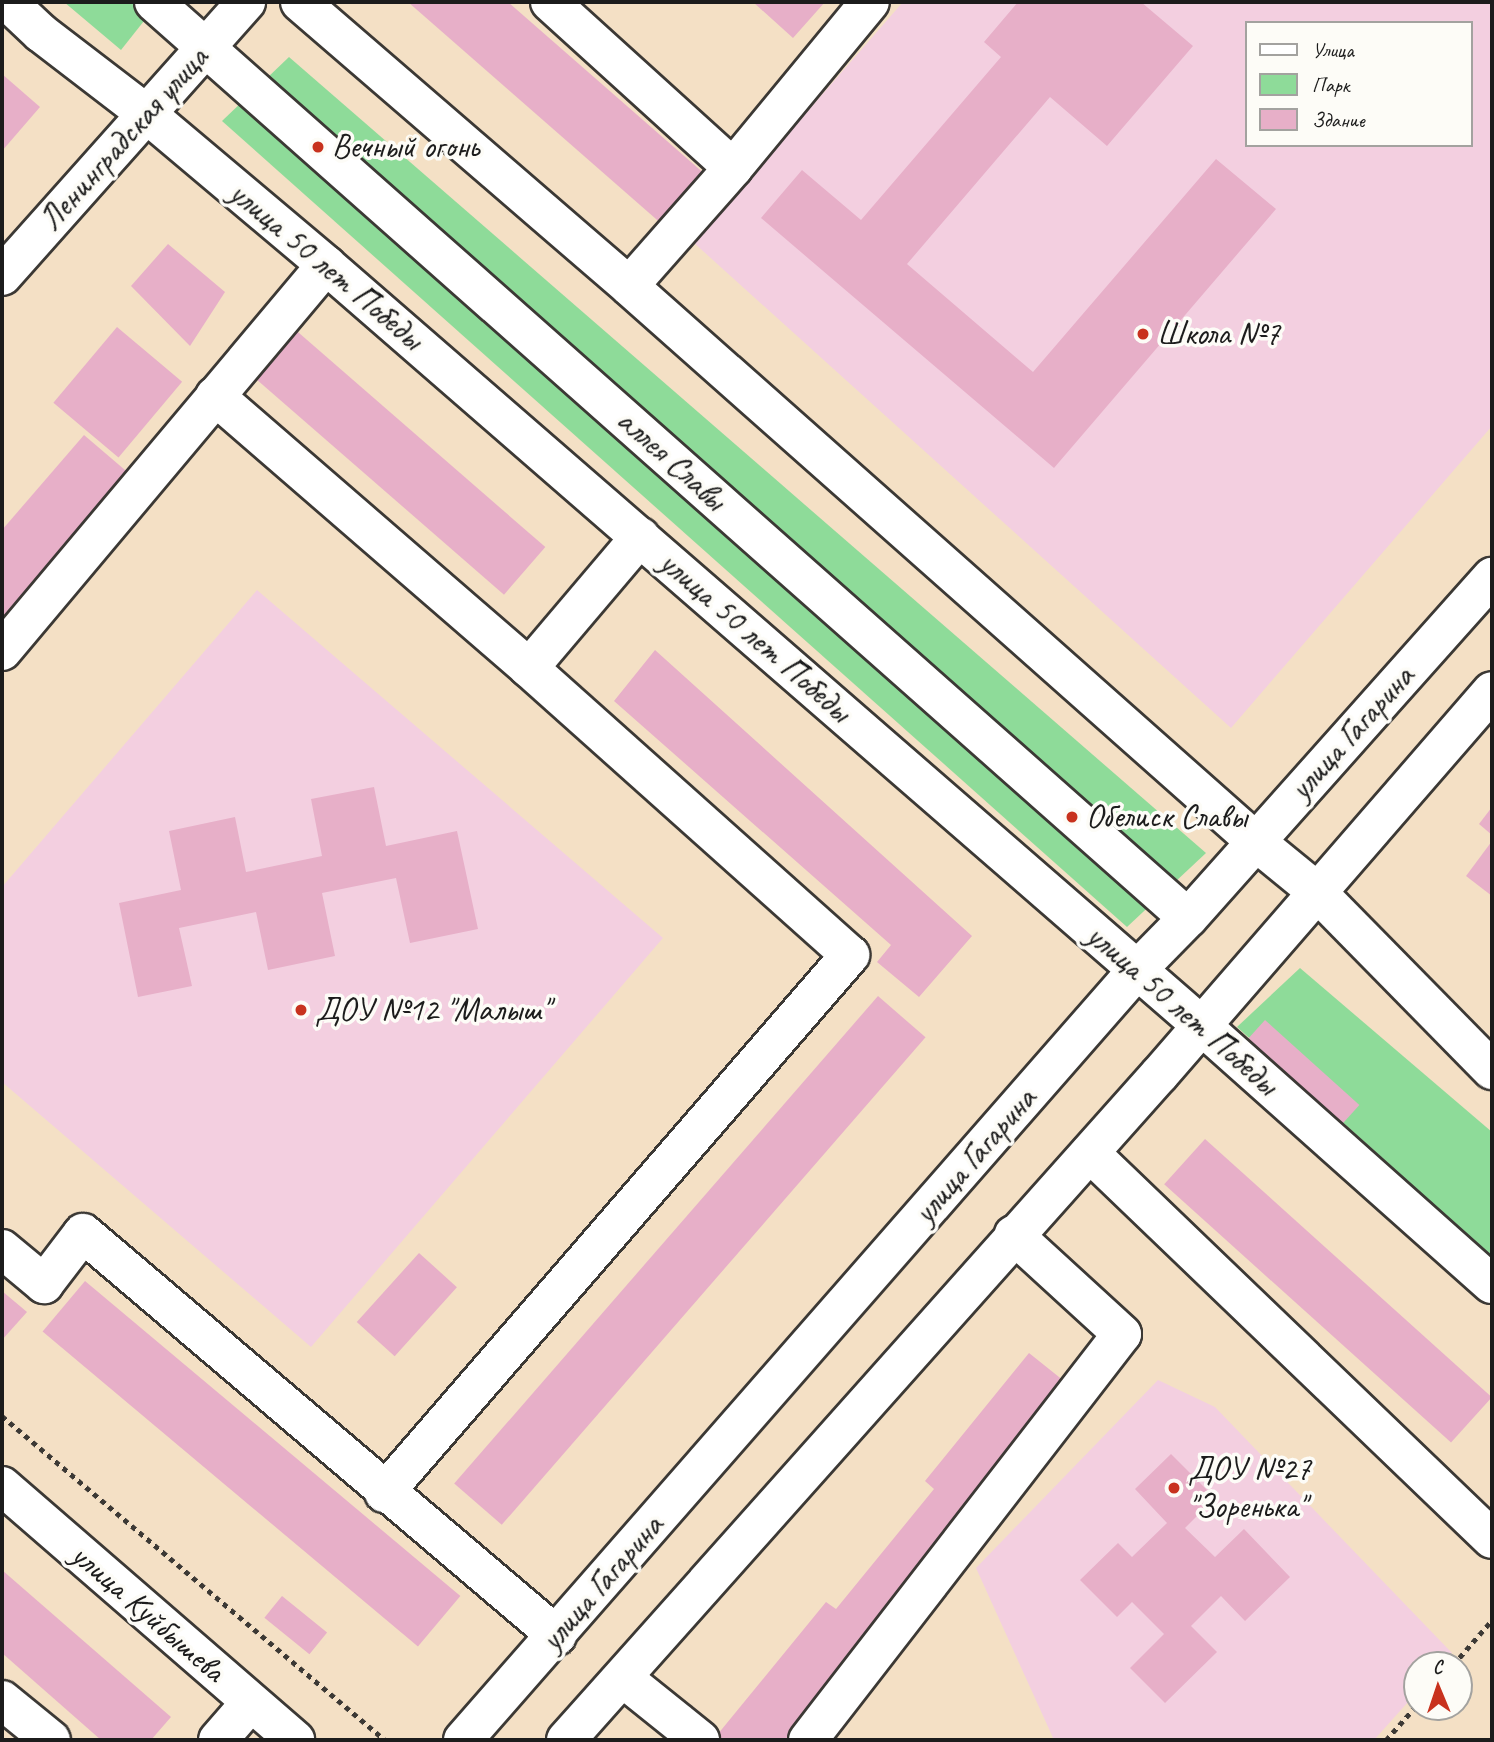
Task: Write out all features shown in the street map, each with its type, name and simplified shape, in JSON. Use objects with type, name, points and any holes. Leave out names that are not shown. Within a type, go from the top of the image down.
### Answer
[{"type":"street","name":"улица 50 лет Победы","points":[[8,2],[41,33],[148,115],[326,265],[1202,1026],[1492,1284]]},
{"type":"street","name":"аллея Славы","points":[[154,2],[1188,918]]},
{"type":"street","name":"Ленинградская улица","points":[[2,276],[246,2]]},
{"type":"street","points":[[300,2],[629,286],[1255,841],[1317,891],[1487,1056]]},
{"type":"street","points":[[550,2],[733,168]]},
{"type":"street","points":[[629,286],[733,168],[870,2]]},
{"type":"street","points":[[2,652],[326,265]]},
{"type":"street","points":[[215,396],[529,668],[850,955],[384,1493]]},
{"type":"street","points":[[529,668],[640,537]]},
{"type":"street","name":"улица Гагарина","points":[[463,1740],[1137,970],[1188,918],[1492,577]]},
{"type":"street","points":[[566,1740],[1090,1153],[1492,691]]},
{"type":"street","points":[[1090,1153],[1492,1539]]},
{"type":"street","points":[[2,1249],[44,1284],[83,1233],[384,1493],[556,1636]]},
{"type":"street","points":[[808,1740],[1122,1334],[1014,1235]]},
{"type":"street","name":"улица Куйбышева","points":[[2,1486],[295,1740]]},
{"type":"street","points":[[623,1678],[700,1740]]},
{"type":"street","points":[[2,1700],[51,1740]]},
{"type":"street","points":[[218,1740],[251,1702]]},
{"type":"path","points":[[2,1416],[385,1740]]},
{"type":"path","points":[[1465,1651],[1492,1620]]},
{"type":"path","points":[[1386,1740],[1403,1721]]},
{"type":"shaded area","name":"Школа №7","points":[[903,2],[1492,2],[1492,426],[1231,728],[693,242]]},
{"type":"shaded area","name":"ДОУ №12 \"Малыш\"","points":[[257,590],[663,938],[311,1347],[2,1082],[2,887]]},
{"type":"shaded area","name":"ДОУ №27 \"Зоренька\"","points":[[1158,1380],[1215,1407],[1450,1651],[1403,1651],[1403,1708],[1374,1740],[1054,1740],[976,1568]]},
{"type":"green space","points":[[64,2],[159,2],[121,50]]},
{"type":"green space","points":[[289,57],[1206,853],[1127,927],[222,121]]},
{"type":"green space","points":[[1300,968],[1492,1132],[1492,1257],[1237,1027]]},
{"type":"building","points":[[408,2],[508,2],[707,176],[664,226]]},
{"type":"building","points":[[753,2],[825,2],[793,38]]},
{"type":"building","points":[[1018,2],[1141,2],[1193,46],[1107,146],[1050,97],[907,264],[1033,372],[1216,159],[1276,209],[1054,468],[761,218],[802,170],[861,220],[1001,57],[984,42]]},
{"type":"building","points":[[2,74],[40,107],[2,151]]},
{"type":"building","points":[[168,244],[225,292],[190,346],[131,286]]},
{"type":"building","points":[[291,326],[545,547],[504,595],[250,374]]},
{"type":"building","points":[[117,327],[182,382],[118,457],[53,403]]},
{"type":"building","points":[[84,435],[132,476],[2,627],[2,530]]},
{"type":"building","points":[[655,650],[972,936],[919,997],[877,962],[891,945],[614,701]]},
{"type":"building","points":[[374,787],[386,846],[457,831],[478,929],[410,943],[396,878],[322,893],[335,956],[268,970],[256,912],[179,928],[192,986],[138,997],[119,903],[181,890],[169,831],[235,817],[246,872],[322,856],[311,799]]},
{"type":"building","points":[[1492,807],[1492,835],[1479,824]]},
{"type":"building","points":[[1492,841],[1492,896],[1466,876]]},
{"type":"building","points":[[878,996],[926,1037],[502,1525],[454,1484]]},
{"type":"building","points":[[1265,1020],[1359,1105],[1339,1127],[1245,1042]]},
{"type":"building","points":[[1205,1139],[1492,1397],[1451,1443],[1164,1184]]},
{"type":"building","points":[[419,1253],[457,1287],[395,1356],[357,1322]]},
{"type":"building","points":[[85,1281],[460,1596],[418,1647],[43,1332]]},
{"type":"building","points":[[2,1291],[27,1312],[2,1340]]},
{"type":"building","points":[[1029,1353],[1074,1389],[792,1740],[713,1740],[826,1602],[836,1609],[934,1489],[925,1481]]},
{"type":"building","points":[[1171,1454],[1215,1498],[1185,1528],[1215,1557],[1244,1529],[1290,1577],[1245,1621],[1221,1596],[1191,1626],[1217,1652],[1165,1703],[1130,1668],[1164,1634],[1132,1602],[1117,1617],[1080,1580],[1118,1543],[1132,1557],[1167,1523],[1135,1489]]},
{"type":"building","points":[[2,1570],[171,1717],[151,1740],[101,1740],[2,1653]]},
{"type":"building","points":[[282,1596],[327,1633],[309,1654],[264,1618]]},
{"type":"place","name":"Вечный огонь","points":[[318,147]]},
{"type":"place","name":"Школа №7","points":[[1143,334]]},
{"type":"place","name":"Обелиск Славы","points":[[1072,817]]},
{"type":"place","name":"ДОУ №12 \"Малыш\"","points":[[301,1010]]},
{"type":"place","name":"ДОУ №27 \"Зоренька\"","points":[[1174,1488]]}]
